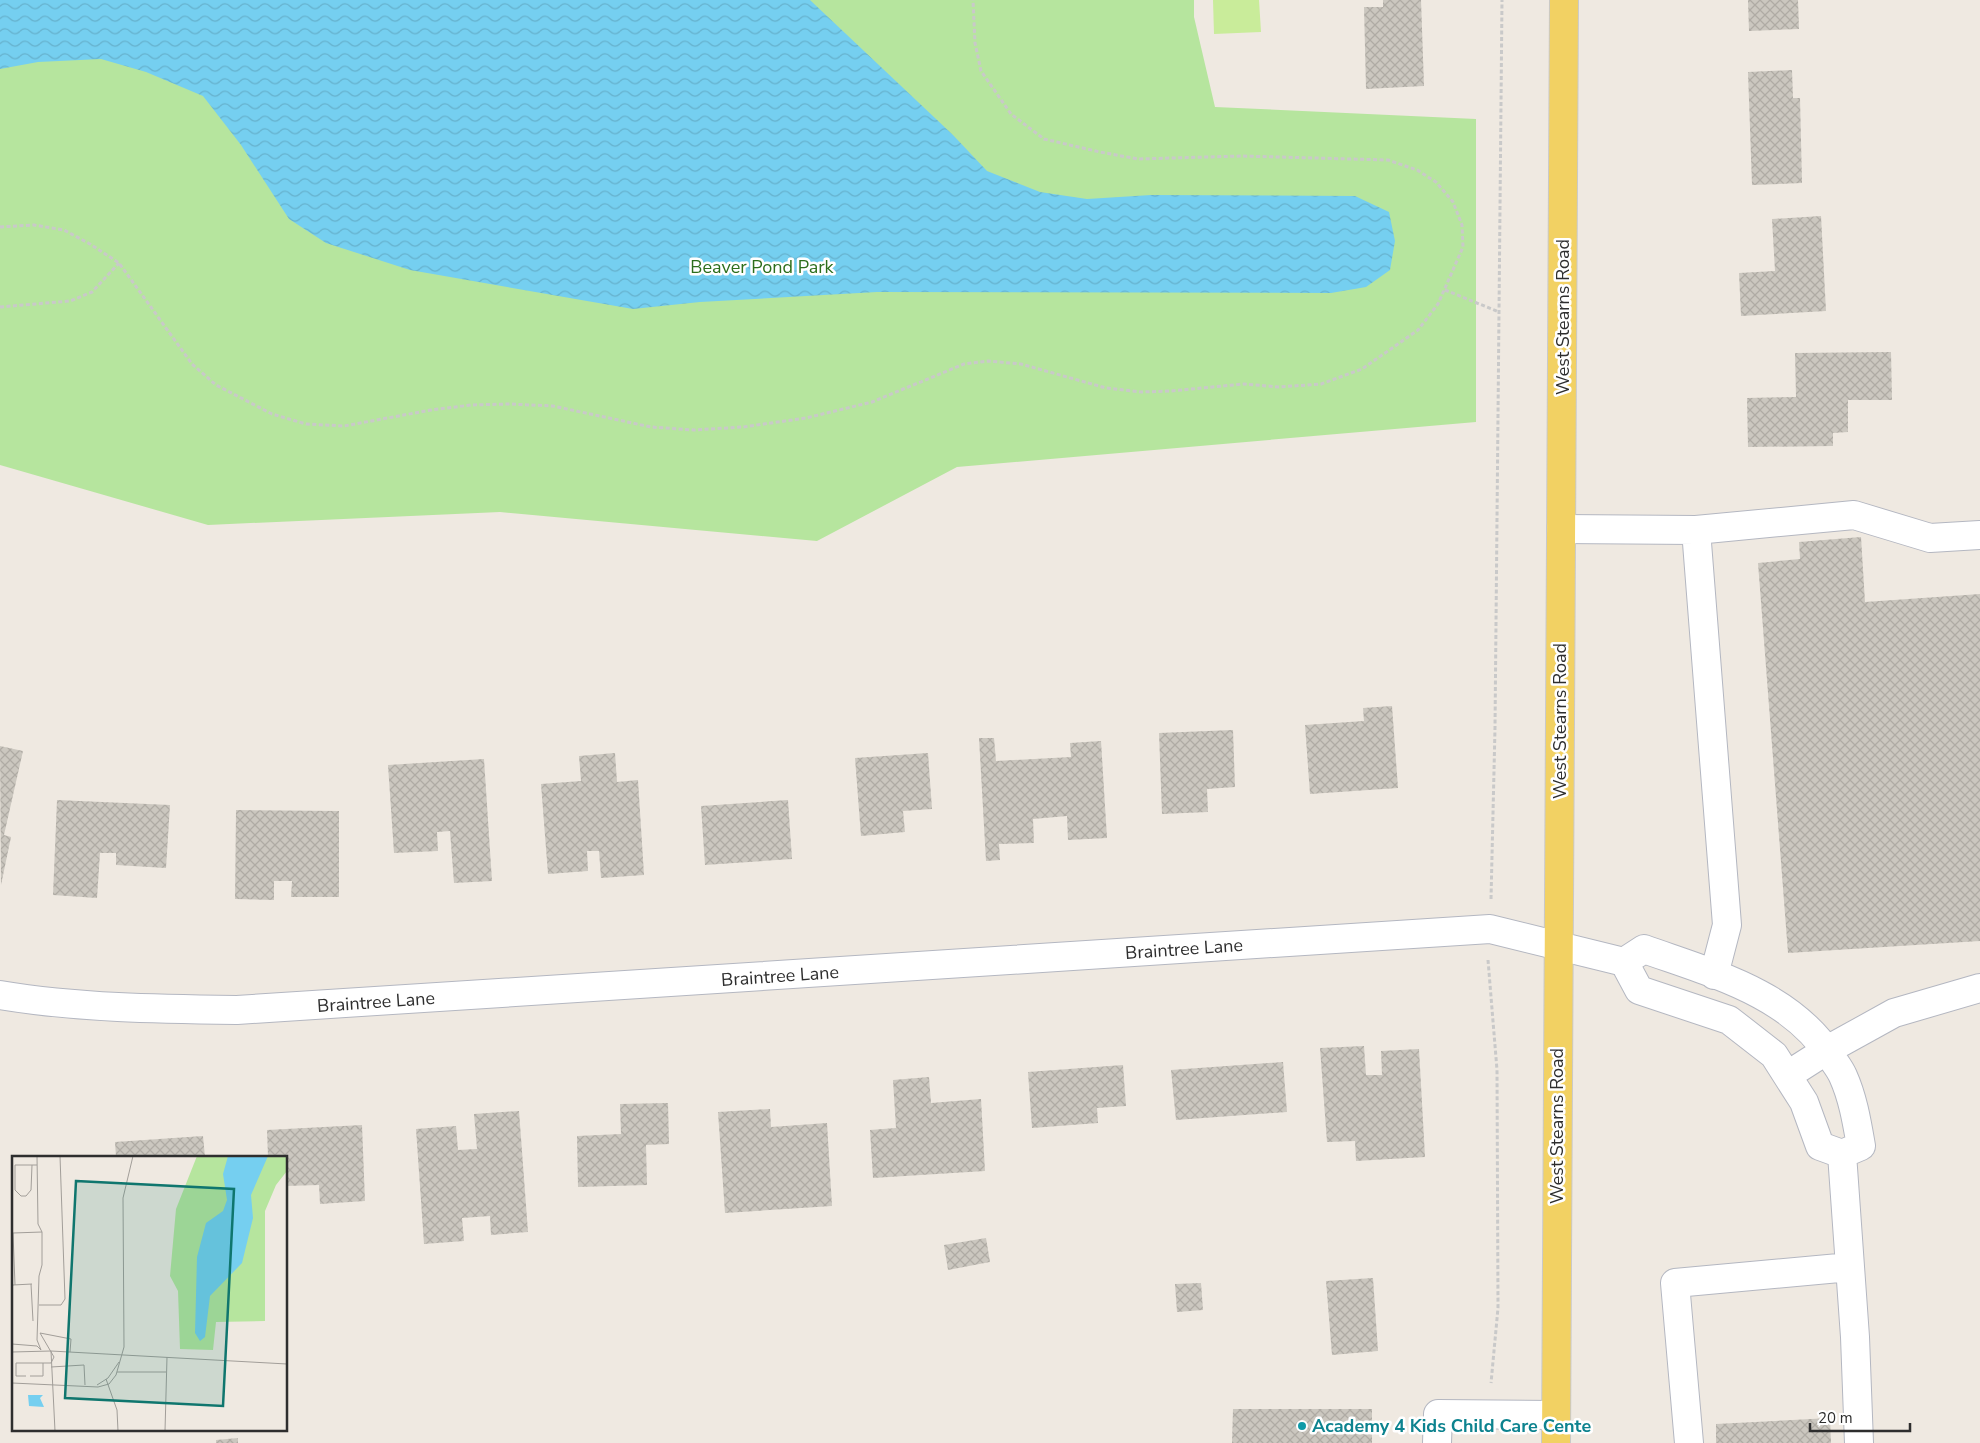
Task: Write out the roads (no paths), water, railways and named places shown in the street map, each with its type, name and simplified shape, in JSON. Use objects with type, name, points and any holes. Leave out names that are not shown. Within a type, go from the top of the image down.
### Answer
[{"type":"main road","name":"West Stearns Road","points":[[1556,1443],[1564,0]]},
{"type":"street","points":[[1561,529],[1696,530],[1854,515],[1930,538],[1980,534]]},
{"type":"street","points":[[1696,530],[1727,925],[1714,975]]},
{"type":"street","name":"Braintree Lane","points":[[0,995],[136,1008],[257,1009],[1490,929],[1624,962]]},
{"type":"street","points":[[1644,949],[1714,975],[1742,985],[1772,1001],[1806,1027],[1827,1050],[1843,1075],[1856,1117],[1861,1146],[1842,1154],[1820,1146],[1804,1102],[1774,1055],[1729,1020],[1639,990],[1624,962],[1644,949]]},
{"type":"street","points":[[1788,1075],[1827,1050],[1894,1013],[1980,988]]},
{"type":"street","points":[[1842,1154],[1859,1443]]},
{"type":"street","points":[[1689,1443],[1675,1283],[1850,1267]]},
{"type":"street","points":[[1437,1443],[1438,1414],[1556,1415]]},
{"type":"water","points":[[0,0],[810,0],[953,135],[987,171],[1040,192],[1087,199],[1151,195],[1355,196],[1389,212],[1395,241],[1390,270],[1366,287],[1331,293],[877,292],[700,302],[633,309],[410,270],[326,243],[289,219],[241,145],[203,96],[146,72],[101,59],[38,62],[0,69]]},
{"type":"place","name":"Academy 4 Kids Child Care Cente","points":[[1302,1426]]},
{"type":"park label","name":"Beaver Pond Park","points":[[762,267]]}]
